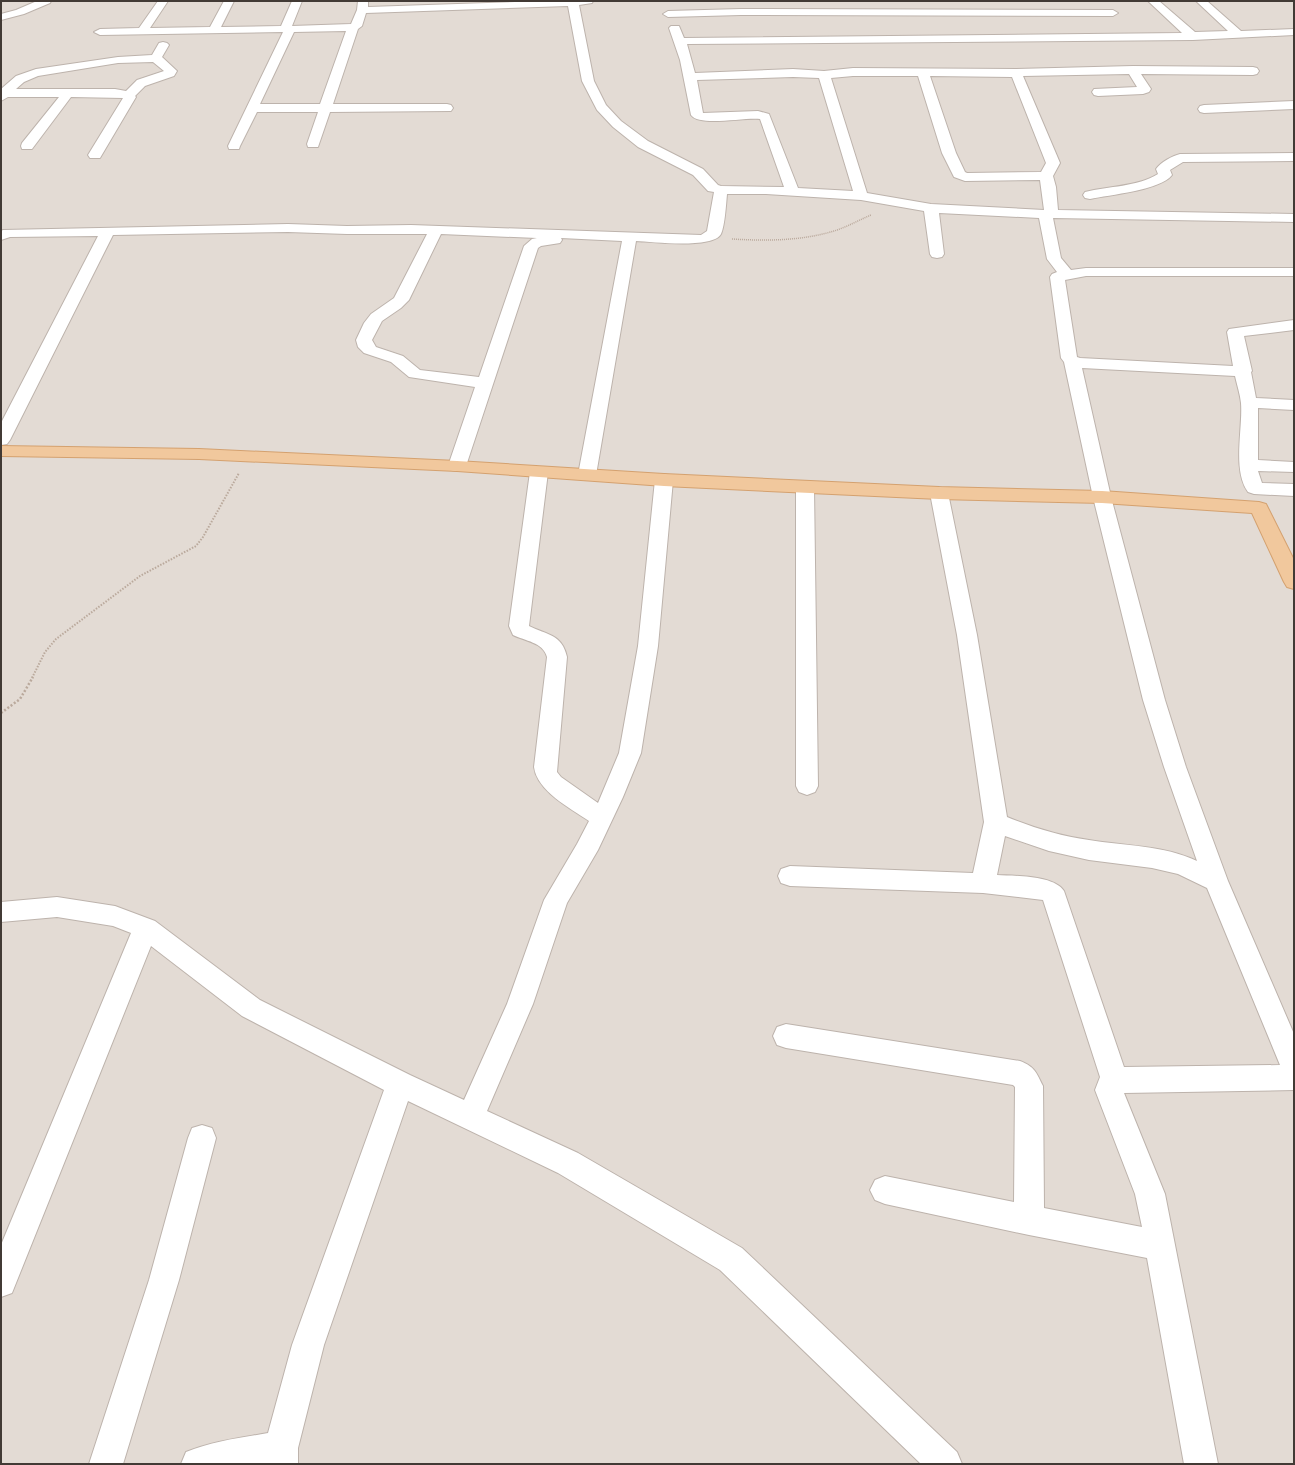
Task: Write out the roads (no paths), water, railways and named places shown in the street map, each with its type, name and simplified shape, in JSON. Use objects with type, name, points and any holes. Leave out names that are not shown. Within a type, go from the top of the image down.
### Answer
[{"type":"main road","points":[[1,451],[249,456],[457,466],[664,480],[805,487],[939,493],[1102,497],[1259,508],[1276,541],[1294,582]]},
{"type":"street","points":[[1,16],[20,12],[46,1]]},
{"type":"street","points":[[142,32],[163,1]]},
{"type":"street","points":[[214,30],[229,1]]},
{"type":"street","points":[[234,146],[288,29],[297,1]]},
{"type":"street","points":[[313,144],[353,27],[356,26],[363,5],[573,3],[588,1]]},
{"type":"street","points":[[1153,1],[1193,36]]},
{"type":"street","points":[[1201,1],[1239,34]]},
{"type":"street","points":[[573,3],[588,81],[601,107],[617,124],[643,144],[698,172],[713,188],[721,190],[792,191],[861,196],[931,208],[1048,214],[1294,218]]},
{"type":"street","points":[[792,191],[765,117],[758,115],[697,115],[691,77],[681,41],[667,9],[741,12],[1113,13]]},
{"type":"street","points":[[929,13],[941,39]]},
{"type":"street","points":[[1075,13],[1087,38]]},
{"type":"street","points":[[100,32],[353,27]]},
{"type":"street","points":[[156,58],[171,31]]},
{"type":"street","points":[[681,41],[1087,38],[1294,32]]},
{"type":"street","points":[[836,41],[853,72]]},
{"type":"street","points":[[2,94],[20,79],[36,73],[118,60],[156,58],[170,68],[170,73],[141,83],[128,95]]},
{"type":"street","points":[[691,77],[853,72],[1016,73],[1133,70],[1254,71]]},
{"type":"street","points":[[1098,92],[1144,90],[1145,89],[1133,70]]},
{"type":"street","points":[[923,73],[949,153],[959,174],[965,177],[1046,176]]},
{"type":"street","points":[[1016,73],[1053,163],[1046,176],[1049,187],[1048,214],[1054,259],[1067,275]]},
{"type":"street","points":[[824,74],[861,196]]},
{"type":"street","points":[[2,94],[114,93],[128,95]]},
{"type":"street","points":[[27,146],[67,94]]},
{"type":"street","points":[[95,154],[130,98],[128,95]]},
{"type":"street","points":[[1204,109],[1294,106]]},
{"type":"street","points":[[252,108],[447,108]]},
{"type":"street","points":[[1090,195],[1146,184],[1160,179],[1165,175],[1163,169],[1180,158],[1294,156]]},
{"type":"street","points":[[3,231],[288,228],[347,230],[436,230],[701,239],[709,237],[714,233],[721,190]]},
{"type":"street","points":[[931,208],[937,254]]},
{"type":"street","points":[[436,230],[401,300],[398,304],[374,319],[364,340],[365,344],[370,350],[397,359],[415,374],[485,383]]},
{"type":"street","points":[[1,440],[108,231]]},
{"type":"street","points":[[457,466],[531,246],[537,242],[556,239],[562,235]]},
{"type":"street","points":[[587,475],[630,237]]},
{"type":"street","points":[[1294,272],[1086,272],[1057,277],[1069,358],[1072,361],[1102,497],[1154,700],[1216,881],[1294,1065]]},
{"type":"street","points":[[1259,508],[1249,470],[1249,403],[1244,371],[1235,332],[1294,325]]},
{"type":"street","points":[[1072,361],[1079,363],[1244,371]]},
{"type":"street","points":[[1249,403],[1294,405]]},
{"type":"street","points":[[1250,465],[1294,467]]},
{"type":"street","points":[[539,472],[519,626],[520,630],[551,643],[556,649],[557,657],[545,767],[546,775],[553,783],[602,818]]},
{"type":"street","points":[[470,1117],[520,1004],[556,900],[586,850],[602,818],[630,753],[648,646],[664,480]]},
{"type":"street","points":[[805,487],[807,786]]},
{"type":"street","points":[[1254,488],[1294,490]]},
{"type":"street","points":[[939,493],[967,635],[996,822],[983,884]]},
{"type":"street","points":[[996,822],[1048,842],[1089,850],[1152,858],[1183,865],[1216,881]]},
{"type":"street","points":[[790,876],[983,884],[1047,890],[1052,893],[1055,898],[1115,1082]]},
{"type":"street","points":[[1,912],[57,907],[115,916],[146,928],[251,1008],[400,1084],[568,1163],[731,1259],[944,1464]]},
{"type":"street","points":[[1,1282],[146,928]]},
{"type":"street","points":[[786,1036],[1020,1074],[1026,1079],[1029,1086],[1029,1220]]},
{"type":"street","points":[[1201,1464],[1150,1194],[1109,1090],[1110,1085],[1115,1082],[1294,1077]]},
{"type":"street","points":[[198,1464],[222,1457],[281,1456],[308,1345],[400,1084]]},
{"type":"street","points":[[106,1464],[164,1280],[202,1138]]},
{"type":"street","points":[[885,1190],[1160,1245]]}]
